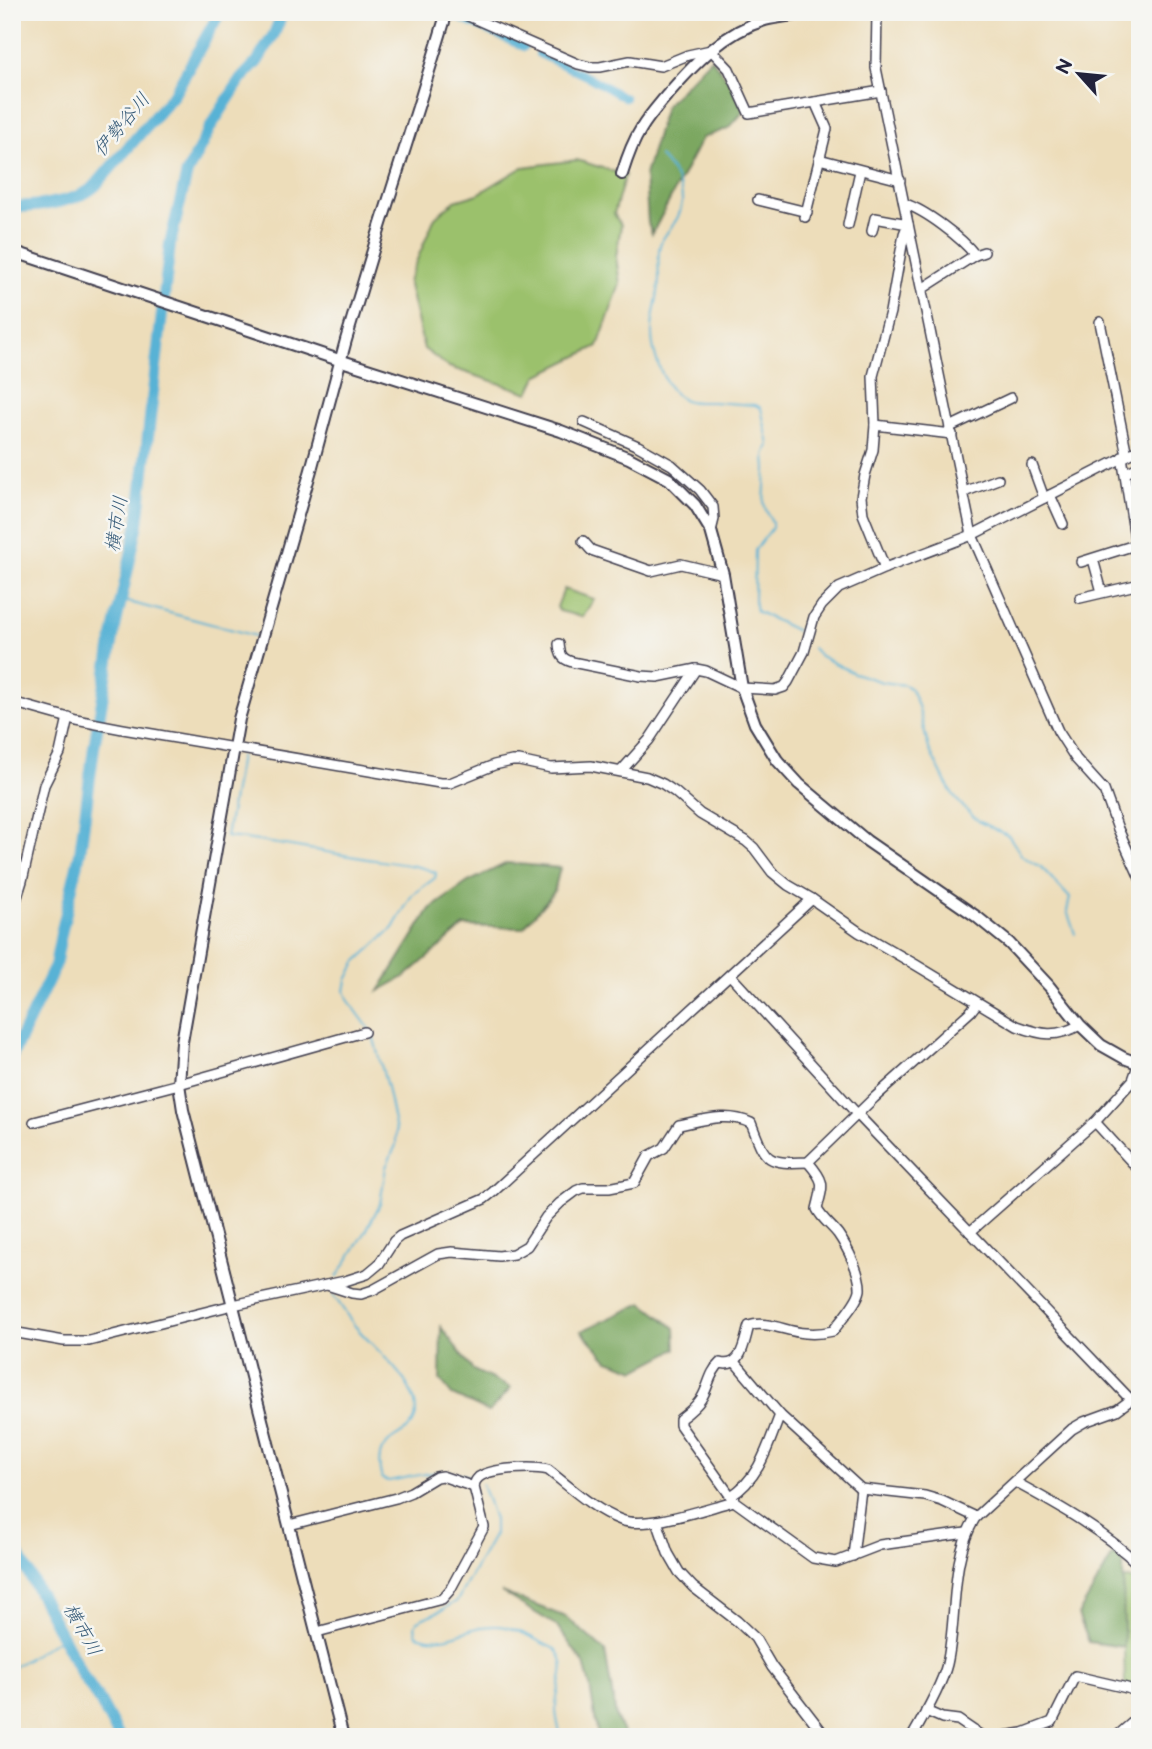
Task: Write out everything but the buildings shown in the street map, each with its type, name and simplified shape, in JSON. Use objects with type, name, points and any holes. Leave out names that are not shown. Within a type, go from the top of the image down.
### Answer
[{"type":"street","points":[[344,1737],[183,1110],[179,1084],[182,1042],[239,719],[380,227],[447,12]]},
{"type":"street","points":[[459,12],[590,67],[630,61],[661,66],[688,55],[711,50]]},
{"type":"street","points":[[622,174],[629,152],[642,127],[675,86],[711,50],[762,16],[830,12]]},
{"type":"street","points":[[877,12],[876,68],[972,535],[1058,732],[1076,759],[1104,790],[1140,878]]},
{"type":"street","points":[[711,50],[729,69],[749,113],[881,91]]},
{"type":"street","points":[[758,200],[806,214],[827,129],[815,102]]},
{"type":"street","points":[[819,159],[900,180]]},
{"type":"street","points":[[848,225],[860,171]]},
{"type":"street","points":[[905,204],[915,207],[979,254],[922,289]]},
{"type":"street","points":[[872,232],[875,218],[908,224]]},
{"type":"street","points":[[885,568],[863,514],[861,497],[873,450],[873,376],[890,312],[908,224]]},
{"type":"street","points":[[12,251],[561,431],[629,458],[669,479],[682,491],[695,505],[711,531],[723,574],[742,688],[755,724],[768,748],[787,772],[867,841],[995,931],[1026,959],[1080,1025],[1101,1045],[1124,1058],[1139,1062],[1133,1080],[1095,1122],[970,1232]]},
{"type":"street","points":[[1100,322],[1125,456],[1140,569]]},
{"type":"street","points":[[875,425],[951,430],[1011,398]]},
{"type":"street","points":[[584,422],[638,446],[671,465],[700,490],[713,507],[711,531]]},
{"type":"street","points":[[559,644],[564,660],[622,673],[657,677],[696,669],[742,688],[775,690],[784,687],[804,652],[814,617],[839,588],[972,535],[1140,449]]},
{"type":"street","points":[[1032,465],[1063,524]]},
{"type":"street","points":[[1126,473],[1140,466]]},
{"type":"street","points":[[964,492],[998,479]]},
{"type":"street","points":[[583,541],[591,550],[651,571],[681,564],[723,574]]},
{"type":"street","points":[[1081,562],[1135,545]]},
{"type":"street","points":[[1093,559],[1102,592]]},
{"type":"street","points":[[1080,598],[1140,584]]},
{"type":"street","points":[[621,771],[649,740],[696,669]]},
{"type":"street","points":[[12,702],[72,719],[122,729],[440,783],[450,783],[494,765],[512,761],[551,768],[591,766],[647,777],[676,792],[700,814],[746,841],[778,878],[859,932],[1017,1026],[1032,1032],[1055,1034],[1080,1025]]},
{"type":"street","points":[[12,913],[44,785],[60,753],[72,719]]},
{"type":"street","points":[[12,1332],[64,1341],[89,1341],[368,1274],[400,1236],[484,1199],[493,1192],[812,899]]},
{"type":"street","points":[[730,975],[858,1115],[1131,1400]]},
{"type":"street","points":[[325,1285],[361,1294],[438,1254],[513,1254],[527,1245],[546,1217],[576,1191],[634,1183],[649,1156],[664,1148],[680,1125],[719,1117],[739,1118],[751,1123],[763,1152],[769,1158],[782,1163],[808,1162],[977,1003]]},
{"type":"street","points":[[34,1122],[364,1032]]},
{"type":"street","points":[[1095,1122],[1140,1171]]},
{"type":"street","points":[[808,1162],[820,1176],[823,1185],[817,1209],[848,1251],[858,1277],[859,1294],[833,1331],[805,1334],[757,1323],[749,1326],[741,1354],[735,1362],[726,1365],[720,1363],[712,1371],[702,1397],[679,1422],[732,1499],[813,1558],[836,1562],[880,1545],[966,1533]]},
{"type":"street","points":[[735,1362],[780,1415],[861,1489],[925,1496],[976,1517]]},
{"type":"street","points":[[912,1737],[946,1666],[959,1560],[966,1533],[976,1517],[1072,1429],[1116,1410],[1140,1393]]},
{"type":"street","points":[[317,1632],[442,1598],[450,1590],[484,1527],[474,1488],[475,1482],[488,1473],[524,1467],[548,1470],[602,1511],[621,1520],[657,1521],[732,1499],[751,1480],[761,1465],[780,1415]]},
{"type":"street","points":[[289,1525],[396,1498],[436,1477],[442,1476],[474,1488]]},
{"type":"street","points":[[1015,1482],[1086,1523],[1123,1549],[1140,1566]]},
{"type":"street","points":[[853,1556],[861,1489]]},
{"type":"street","points":[[657,1521],[668,1553],[679,1573],[755,1638],[772,1667],[826,1737]]},
{"type":"street","points":[[997,1737],[1023,1733],[1052,1722],[1075,1676],[1140,1693]]},
{"type":"street","points":[[926,1711],[942,1718],[958,1720],[982,1737]]},
{"type":"street","points":[[1116,1737],[1140,1716]]},
{"type":"green space","points":[[711,58],[729,81],[744,111],[729,128],[702,138],[652,234],[648,223],[645,175],[665,106]]},
{"type":"green space","points":[[577,160],[625,175],[614,214],[621,225],[616,257],[620,284],[598,346],[537,376],[529,393],[449,367],[424,349],[408,281],[435,217],[455,201],[478,194],[523,167]]},
{"type":"green space","points":[[564,589],[594,599],[583,617],[559,611],[557,607]]},
{"type":"green space","points":[[507,863],[560,868],[554,892],[523,928],[464,926],[406,976],[379,991],[430,909],[468,882]]},
{"type":"green space","points":[[643,1303],[675,1328],[676,1349],[636,1370],[608,1360],[581,1331]]},
{"type":"green space","points":[[441,1327],[473,1370],[511,1388],[489,1412],[452,1395],[440,1380]]},
{"type":"green space","points":[[1116,1550],[1123,1557],[1124,1647],[1089,1642],[1078,1615]]},
{"type":"green space","points":[[1122,1579],[1140,1580],[1140,1690],[1125,1684]]},
{"type":"green space","points":[[501,1592],[566,1617],[605,1651],[616,1717],[625,1737],[598,1737],[584,1664],[557,1626]]},
{"type":"waterway","name":"伊勢谷川","points":[[12,207],[67,200],[95,186],[174,94],[220,12]]},
{"type":"waterway","name":"横市川","points":[[12,1056],[55,966],[80,853],[94,747],[114,632],[138,523],[170,244],[187,173],[211,126],[274,34],[283,12]]},
{"type":"waterway","points":[[457,17],[524,47]]},
{"type":"waterway","points":[[539,54],[625,98]]},
{"type":"waterway","points":[[659,156],[675,177],[681,190],[682,203],[681,210],[662,240],[659,250],[659,283],[652,331],[657,360],[671,389],[685,400],[755,405],[761,408],[769,445],[765,455],[764,503],[772,528],[755,550],[754,600],[756,611],[797,631]]},
{"type":"waterway","points":[[121,600],[256,636]]},
{"type":"waterway","points":[[813,648],[820,656],[854,673],[882,682],[905,685],[911,689],[929,749],[956,799],[980,822],[1009,836],[1022,856],[1041,867],[1070,898],[1067,911],[1075,934]]},
{"type":"waterway","points":[[240,756],[226,837],[410,865],[436,873],[435,878],[412,895],[393,928],[356,962],[347,980],[345,991],[349,1001],[374,1039],[387,1087],[396,1131],[396,1145],[386,1167],[380,1204],[337,1277]]},
{"type":"waterway","points":[[333,1295],[355,1326],[406,1383],[415,1403],[416,1416],[411,1425],[382,1451],[379,1462],[382,1479],[388,1481],[439,1472],[470,1477]]},
{"type":"waterway","points":[[482,1484],[494,1519],[494,1534],[457,1601],[417,1621],[417,1635],[429,1638],[449,1637],[476,1628],[498,1626],[520,1632],[555,1649],[560,1656],[563,1670],[556,1701],[561,1737]]},
{"type":"waterway","name":"横市川","points":[[12,1542],[83,1676],[119,1737]]},
{"type":"waterway","points":[[12,1668],[62,1637]]}]
